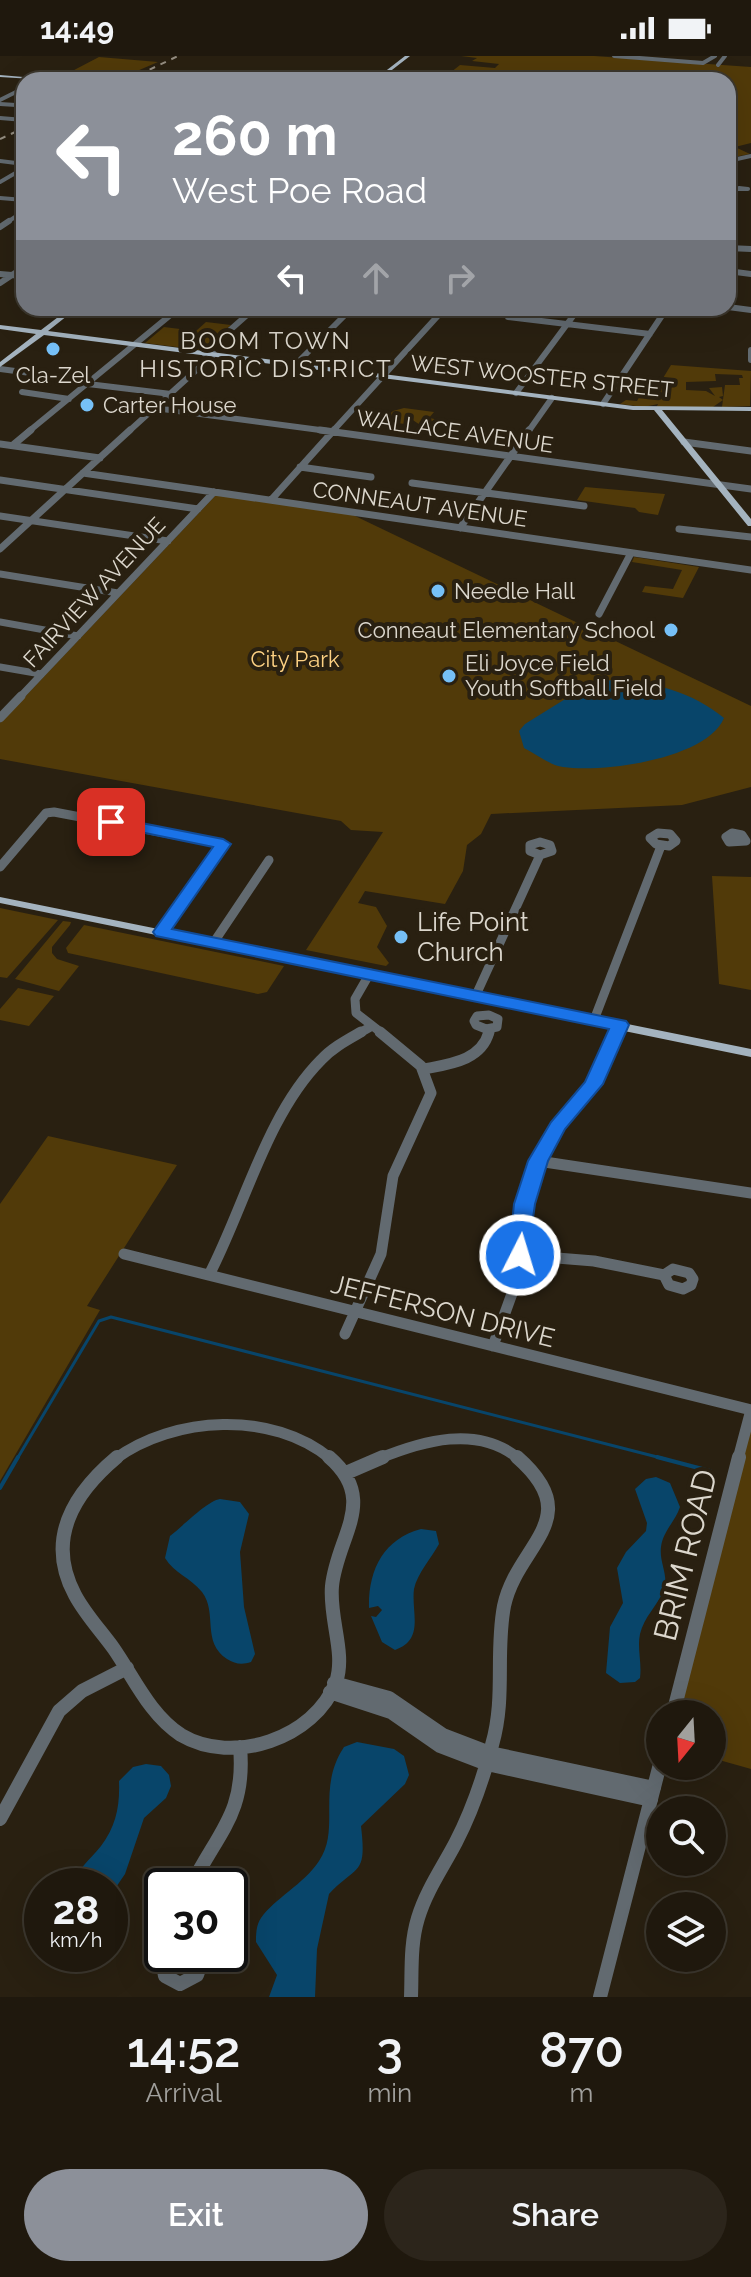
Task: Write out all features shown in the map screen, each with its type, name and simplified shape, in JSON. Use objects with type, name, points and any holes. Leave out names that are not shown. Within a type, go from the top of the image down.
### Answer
[{"type":"main road","points":[[387,72],[408,56]]},
{"type":"main road","points":[[0,365],[64,316]]},
{"type":"main road","name":"WEST WOOSTER STREET","points":[[0,327],[603,404],[657,409],[751,409]]},
{"type":"main road","points":[[657,409],[751,524]]},
{"type":"main road","points":[[0,900],[751,1053]]},
{"type":"street","points":[[614,56],[705,63],[715,56]]},
{"type":"street","points":[[718,65],[725,56]]},
{"type":"street","points":[[0,102],[16,105]]},
{"type":"street","points":[[0,283],[16,272]]},
{"type":"street","points":[[0,274],[16,275]]},
{"type":"street","points":[[13,445],[169,316]]},
{"type":"street","points":[[204,353],[246,316]]},
{"type":"street","points":[[295,365],[344,316]]},
{"type":"street","points":[[271,500],[438,316]]},
{"type":"street","points":[[516,393],[574,316]]},
{"type":"street","points":[[603,404],[662,316]]},
{"type":"street","points":[[508,317],[650,334]]},
{"type":"street","points":[[751,350],[751,360]]},
{"type":"street","points":[[0,549],[214,354]]},
{"type":"street","points":[[0,365],[171,394]]},
{"type":"street","points":[[22,392],[69,399]]},
{"type":"street","points":[[460,528],[552,398]]},
{"type":"street","name":"WALLACE AVENUE","points":[[155,408],[751,489]]},
{"type":"street","points":[[684,442],[751,451]]},
{"type":"street","points":[[0,444],[100,458]]},
{"type":"street","points":[[300,467],[371,477]]},
{"type":"street","name":"CONNEAUT AVENUE","points":[[83,473],[751,570]]},
{"type":"street","points":[[0,480],[198,509]]},
{"type":"street","points":[[412,483],[584,506]]},
{"type":"street","name":"FAIRVIEW AVENUE","points":[[0,718],[214,492]]},
{"type":"street","points":[[0,516],[168,541]]},
{"type":"street","points":[[679,529],[751,537]]},
{"type":"street","points":[[599,614],[631,553]]},
{"type":"street","points":[[0,574],[118,593]]},
{"type":"street","points":[[0,622],[78,636]]},
{"type":"street","points":[[0,667],[41,674]]},
{"type":"street","points":[[0,867],[46,813],[54,812],[223,844],[162,932]]},
{"type":"street","points":[[594,1020],[661,846]]},
{"type":"street","points":[[476,995],[540,855]]},
{"type":"street","points":[[214,942],[269,860]]},
{"type":"street","points":[[345,1334],[381,1254],[393,1176],[430,1099],[431,1088],[424,1069],[405,1048],[356,1013],[354,1004],[370,973]]},
{"type":"street","points":[[493,1346],[514,1293],[524,1204],[538,1161],[557,1126],[594,1084],[620,1025]]},
{"type":"street","points":[[209,1275],[237,1222],[259,1163],[302,1085],[324,1057],[372,1026]]},
{"type":"street","points":[[424,1069],[474,1055],[483,1048],[490,1029]]},
{"type":"street","points":[[538,1161],[589,1171],[701,1182],[751,1193]]},
{"type":"street","name":"JEFFERSON DRIVE","points":[[124,1254],[751,1410]]},
{"type":"street","points":[[520,1255],[594,1261],[664,1275]]},
{"type":"street","name":"BRIM ROAD","points":[[677,1700],[751,1410]]},
{"type":"street","points":[[220,1424],[254,1427],[286,1436],[322,1452],[346,1473],[355,1508],[334,1572],[331,1602],[340,1665],[332,1687],[317,1711],[296,1729],[269,1742],[240,1747],[201,1743],[168,1726],[156,1715],[72,1589],[65,1561],[67,1520],[83,1491],[100,1468],[122,1451],[152,1436],[186,1426],[220,1424]]},
{"type":"street","points":[[346,1473],[421,1442],[455,1438],[481,1440],[505,1449],[525,1463],[541,1485],[547,1505],[546,1525],[512,1581],[503,1611],[503,1698],[488,1759],[461,1831],[436,1874],[417,1921],[411,1997]]},
{"type":"street","points":[[0,1819],[59,1711],[82,1691],[127,1668]]},
{"type":"street","points":[[332,1687],[391,1712],[440,1746],[652,1794]]},
{"type":"street","points":[[202,1868],[230,1824],[238,1805],[243,1766],[240,1747]]},
{"type":"street","points":[[600,1997],[656,1780]]},
{"type":"street","points":[[164,1972],[165,1976],[180,1984],[198,1972]]},
{"type":"green space","points":[[461,56],[594,56],[751,67],[751,143],[736,147],[736,72],[451,72],[460,65],[495,68],[499,64],[472,61],[477,58]]},
{"type":"green space","points":[[99,57],[158,62],[135,72],[70,72]]},
{"type":"green space","points":[[736,147],[750,154],[736,157]]},
{"type":"green space","points":[[206,322],[231,325],[201,350],[145,343],[164,327],[196,331]]},
{"type":"green space","points":[[671,365],[751,371],[750,406],[722,407],[723,400],[713,407],[656,408],[658,404],[644,407],[620,404],[626,400],[637,401],[642,392],[651,392],[651,395],[662,388],[660,383]],"holes":[[[715,374],[742,375],[740,385],[725,385],[723,400],[719,397],[723,396],[722,387],[709,388],[715,396],[706,391],[686,390],[686,382],[716,381]]]},
{"type":"green space","points":[[404,408],[434,412],[429,418],[440,420],[433,427],[423,427],[410,418],[405,424],[382,421],[393,411]]},
{"type":"green space","points":[[585,487],[665,494],[658,515],[639,512],[635,508],[577,500]]},
{"type":"green space","name":"City Park","points":[[216,495],[353,515],[751,706],[751,787],[682,805],[491,814],[481,834],[467,845],[463,871],[445,904],[365,891],[358,903],[376,907],[387,926],[377,947],[389,963],[386,966],[306,950],[383,832],[351,830],[341,821],[0,759],[0,723]]},
{"type":"green space","points":[[634,557],[699,567],[683,598],[642,592],[645,586],[673,589],[682,570],[632,562]]},
{"type":"green space","points":[[712,876],[751,877],[751,990],[719,984]]},
{"type":"green space","points":[[0,908],[58,920],[7,978],[0,977]]},
{"type":"green space","points":[[63,921],[71,922],[52,947],[52,953],[57,959],[79,966],[59,991],[15,979]]},
{"type":"green space","points":[[84,925],[284,966],[267,992],[258,994],[68,953],[66,948]]},
{"type":"green space","points":[[18,988],[54,996],[29,1026],[0,1020],[0,1009]]},
{"type":"green space","points":[[48,1136],[177,1165],[87,1306],[100,1310],[0,1481],[0,1204]]},
{"type":"green space","points":[[751,1410],[751,1769],[726,1762],[726,1700],[677,1700]]},
{"type":"water","points":[[612,680],[657,685],[686,695],[724,718],[714,732],[697,744],[676,753],[627,765],[563,767],[524,748],[519,731],[525,724],[591,683]]},
{"type":"water","points":[[656,1477],[670,1483],[680,1507],[661,1547],[664,1590],[640,1634],[640,1678],[635,1682],[620,1683],[606,1673],[610,1627],[623,1603],[617,1568],[626,1552],[646,1531],[647,1523],[635,1489],[646,1479]]},
{"type":"water","points":[[220,1499],[240,1502],[249,1514],[240,1552],[244,1607],[255,1654],[251,1662],[245,1664],[233,1662],[219,1652],[212,1636],[207,1600],[165,1558],[170,1536],[202,1509]]},
{"type":"water","points":[[421,1529],[436,1531],[439,1544],[414,1589],[413,1632],[404,1645],[395,1650],[382,1642],[371,1616],[376,1617],[382,1610],[378,1606],[369,1608],[371,1581],[380,1558],[388,1549],[397,1540]]},
{"type":"water","points":[[357,1742],[394,1749],[404,1756],[409,1775],[405,1784],[361,1826],[361,1862],[329,1894],[317,1949],[315,1997],[269,1997],[277,1975],[256,1942],[258,1924],[267,1911],[319,1861],[328,1836],[331,1778],[344,1747]]},
{"type":"water","points":[[146,1764],[161,1766],[169,1775],[171,1786],[166,1798],[144,1818],[127,1868],[82,1868],[110,1831],[118,1807],[119,1781],[133,1767]]},
{"type":"waterway","points":[[17,1459],[99,1321],[111,1317],[665,1459]]},
{"type":"waterway","points":[[0,1488],[18,1457]]},
{"type":"waterway","points":[[657,1457],[710,1471]]},
{"type":"railway","points":[[145,72],[178,56]]},
{"type":"railway","points":[[0,139],[16,132]]},
{"type":"place","name":"Cla-Zel","points":[[53,349]]},
{"type":"place","name":"Carter House","points":[[87,405]]},
{"type":"place","name":"Needle Hall","points":[[438,591]]},
{"type":"place","name":"Conneaut Elementary School","points":[[671,630]]},
{"type":"place","name":"Eli Joyce Field Youth Softball Field","points":[[449,676]]},
{"type":"place","name":"Life Point Church","points":[[401,937]]},
{"type":"district","name":"BOOM TOWN HISTORIC DISTRICT","points":[[266,354]]},
{"type":"route","points":[[111,822],[223,844],[223,849],[162,932],[620,1025],[594,1084],[557,1126],[538,1161],[524,1204],[520,1255]]}]
